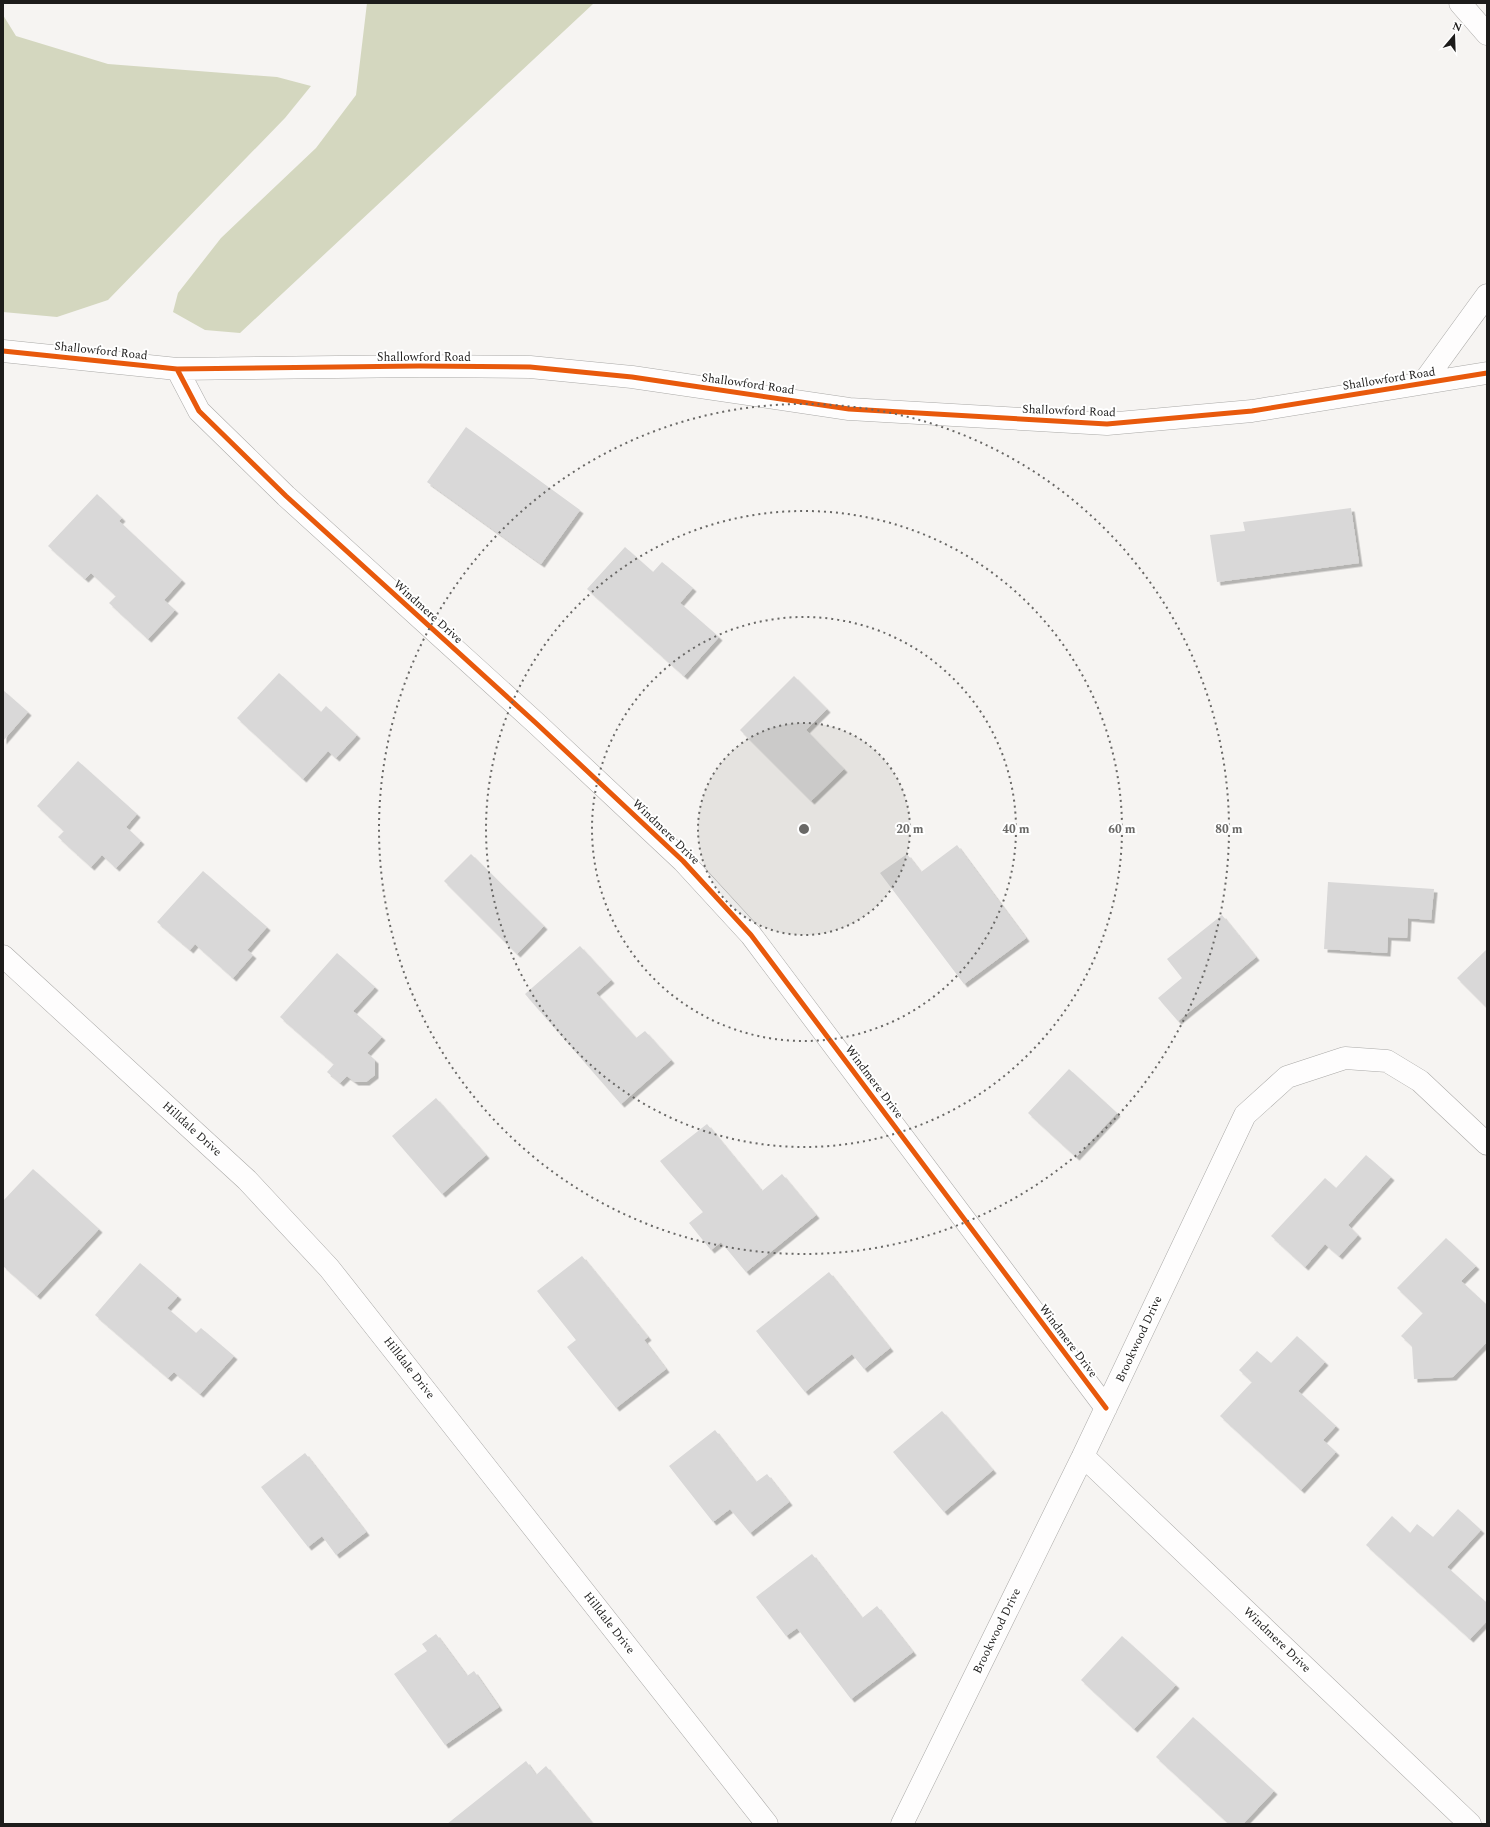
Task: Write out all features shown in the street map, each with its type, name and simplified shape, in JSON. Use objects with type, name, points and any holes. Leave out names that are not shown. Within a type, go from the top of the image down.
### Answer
[{"type":"street","points":[[1460,3],[1487,34]]},
{"type":"street","points":[[1423,383],[1487,295]]},
{"type":"street","name":"Shallowford Road","points":[[3,352],[177,369],[419,366],[530,367],[632,377],[849,409],[1107,424],[1252,411],[1487,373]]},
{"type":"street","name":"Windmere Drive","points":[[177,369],[199,411],[286,496],[537,724],[683,861],[751,935],[1106,1408]]},
{"type":"street","name":"Hilldale Drive","points":[[3,956],[247,1180],[329,1268],[767,1824]]},
{"type":"street","name":"Brookwood Drive","points":[[902,1824],[1083,1456],[1245,1115],[1287,1077],[1345,1058],[1387,1061],[1420,1081],[1487,1144]]},
{"type":"street","name":"Windmere Drive","points":[[1083,1456],[1470,1824]]},
{"type":"green space","points":[[367,3],[593,4],[240,333],[205,330],[173,312],[178,293],[221,238],[316,148],[356,95]]},
{"type":"green space","points":[[3,15],[16,36],[108,64],[277,77],[311,86],[285,118],[108,300],[57,317],[3,312]]},
{"type":"building","points":[[466,427],[580,510],[541,564],[427,482]]},
{"type":"building","points":[[97,494],[122,518],[119,521],[182,580],[164,600],[175,610],[148,639],[109,603],[116,596],[91,573],[85,579],[48,546]]},
{"type":"building","points":[[1351,508],[1359,563],[1217,582],[1210,535],[1245,531],[1243,522]]},
{"type":"building","points":[[625,547],[653,572],[662,562],[693,588],[680,603],[719,637],[684,676],[587,589]]},
{"type":"building","points":[[279,673],[321,712],[326,706],[357,735],[336,758],[328,751],[303,779],[237,718]]},
{"type":"building","points":[[794,676],[827,709],[806,730],[844,769],[811,801],[740,730]]},
{"type":"building","points":[[3,690],[28,712],[3,741]]},
{"type":"building","points":[[78,761],[137,814],[126,827],[141,841],[116,868],[102,855],[91,867],[58,837],[64,831],[37,806]]},
{"type":"building","points":[[957,845],[1026,938],[964,984],[880,873],[907,854],[921,872]]},
{"type":"building","points":[[471,854],[544,926],[517,954],[444,881]]},
{"type":"building","points":[[203,871],[267,927],[247,950],[253,955],[233,978],[195,944],[190,950],[157,922]]},
{"type":"building","points":[[1328,882],[1434,889],[1431,920],[1408,918],[1407,938],[1388,937],[1387,953],[1324,949]]},
{"type":"building","points":[[1222,915],[1256,957],[1178,1021],[1158,998],[1182,978],[1167,959]]},
{"type":"building","points":[[580,946],[611,980],[596,993],[636,1038],[645,1031],[671,1060],[621,1104],[525,994]]},
{"type":"building","points":[[1486,950],[1487,951],[1487,1008],[1457,978]]},
{"type":"building","points":[[337,953],[375,987],[353,1011],[382,1037],[367,1053],[375,1060],[375,1075],[366,1082],[355,1082],[347,1076],[340,1083],[327,1072],[334,1064],[280,1017]]},
{"type":"building","points":[[1069,1069],[1117,1113],[1076,1157],[1028,1113]]},
{"type":"building","points":[[436,1098],[486,1155],[442,1194],[392,1136]]},
{"type":"building","points":[[707,1124],[762,1191],[782,1174],[816,1215],[746,1272],[721,1242],[711,1250],[689,1223],[703,1212],[660,1161]]},
{"type":"building","points":[[1366,1155],[1391,1177],[1348,1225],[1358,1235],[1339,1256],[1325,1244],[1305,1267],[1271,1236],[1325,1178],[1336,1188]]},
{"type":"building","points":[[33,1169],[99,1229],[37,1296],[3,1266],[3,1201]]},
{"type":"building","points":[[1446,1238],[1476,1266],[1461,1281],[1487,1305],[1487,1342],[1453,1377],[1414,1379],[1412,1346],[1401,1336],[1423,1313],[1397,1288]]},
{"type":"building","points":[[582,1256],[648,1337],[644,1340],[666,1369],[616,1408],[567,1347],[576,1340],[537,1291]]},
{"type":"building","points":[[140,1263],[178,1296],[167,1308],[196,1333],[201,1328],[234,1356],[200,1394],[174,1372],[168,1378],[95,1315]]},
{"type":"building","points":[[829,1272],[890,1348],[864,1369],[852,1354],[805,1392],[756,1331]]},
{"type":"building","points":[[1297,1336],[1325,1362],[1298,1391],[1336,1426],[1323,1440],[1336,1452],[1301,1490],[1220,1416],[1252,1382],[1239,1370],[1257,1351],[1271,1363]]},
{"type":"building","points":[[942,1411],[993,1470],[944,1512],[893,1452]]},
{"type":"building","points":[[715,1430],[756,1482],[767,1474],[789,1502],[750,1533],[730,1509],[713,1522],[669,1466]]},
{"type":"building","points":[[305,1453],[366,1532],[336,1555],[322,1536],[308,1547],[261,1487]]},
{"type":"building","points":[[1458,1509],[1481,1530],[1447,1567],[1487,1603],[1487,1621],[1470,1639],[1366,1545],[1392,1516],[1410,1533],[1417,1524],[1433,1537]]},
{"type":"building","points":[[812,1554],[862,1618],[877,1606],[913,1652],[851,1699],[797,1628],[786,1636],[756,1597]]},
{"type":"building","points":[[436,1634],[467,1676],[474,1671],[499,1707],[445,1745],[394,1674],[427,1651],[422,1644]]},
{"type":"building","points":[[1122,1636],[1176,1685],[1134,1729],[1081,1680]]},
{"type":"building","points":[[1193,1717],[1274,1791],[1243,1824],[1229,1824],[1156,1757]]},
{"type":"building","points":[[526,1761],[536,1775],[546,1766],[593,1824],[447,1824]]},
{"type":"cycle path","points":[[3,351],[177,369],[419,366],[530,367],[632,377],[849,409],[1107,424],[1252,411],[1487,373]]},
{"type":"cycle path","points":[[177,369],[199,411],[286,496],[537,724],[683,861],[751,935],[1106,1408]]}]
